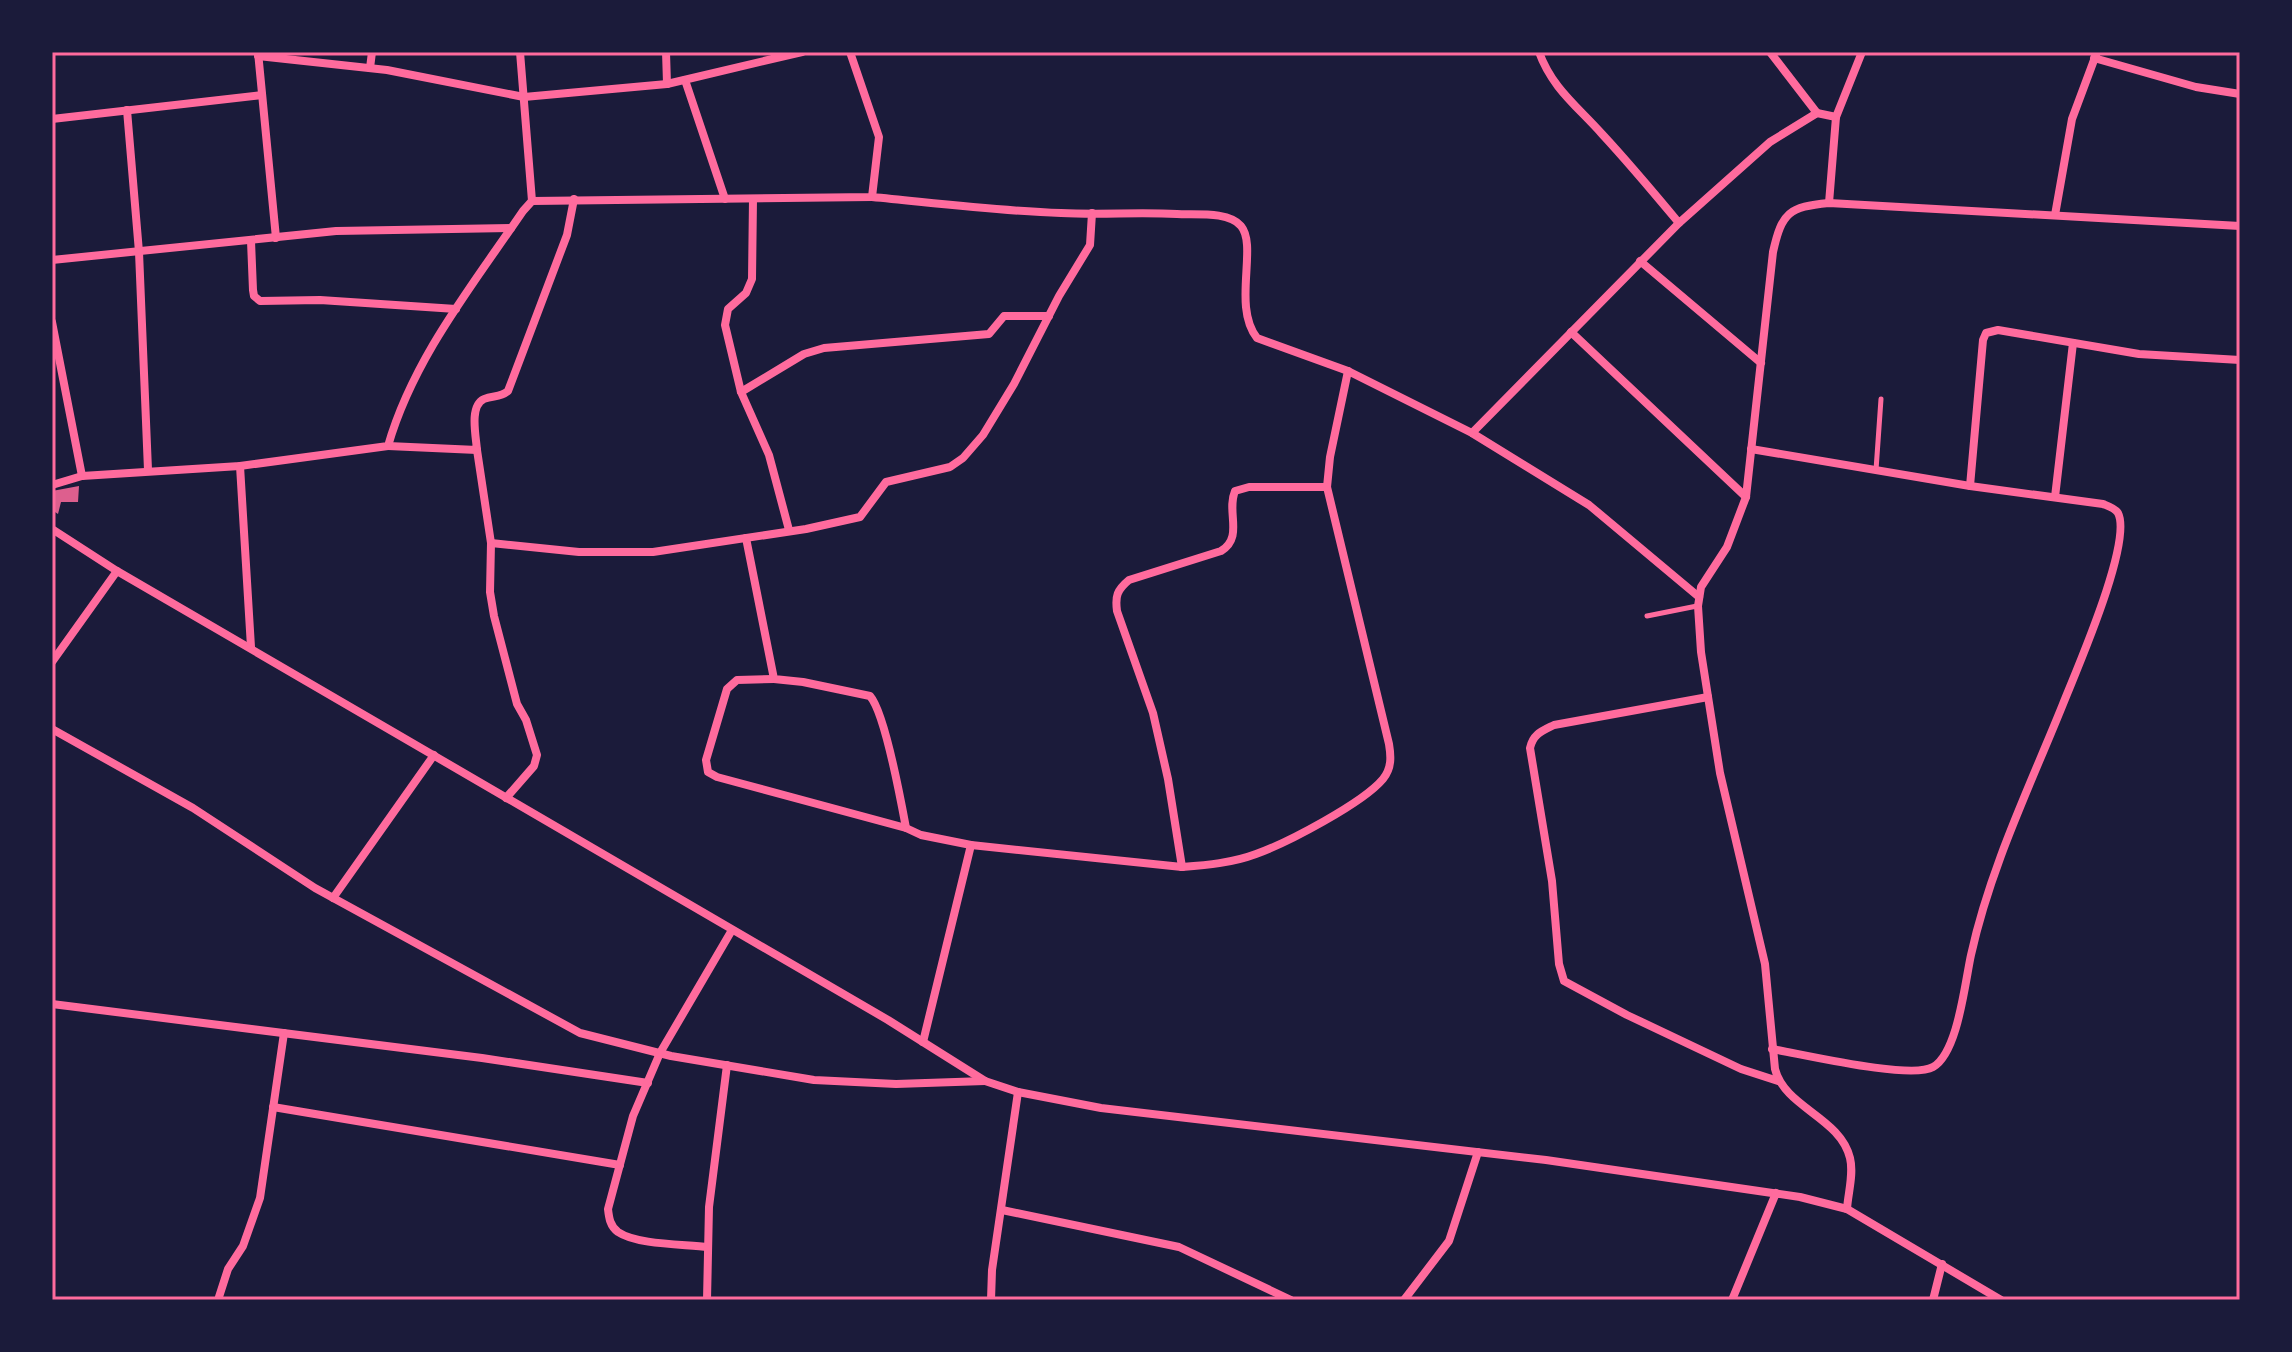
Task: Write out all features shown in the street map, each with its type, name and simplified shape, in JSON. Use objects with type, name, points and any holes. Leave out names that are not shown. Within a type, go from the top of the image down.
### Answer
[{"type":"street","points":[[370,68],[372,52]]},
{"type":"street","points":[[388,446],[398,411],[433,343],[532,201],[520,52]]},
{"type":"street","points":[[666,52],[667,84]]},
{"type":"street","points":[[276,238],[258,54],[370,68],[524,97],[667,84],[802,52]]},
{"type":"street","points":[[850,52],[879,137],[872,197]]},
{"type":"street","points":[[1539,52],[1551,81],[1589,119],[1679,223]]},
{"type":"street","points":[[1770,52],[1817,113],[1836,117]]},
{"type":"street","points":[[1829,203],[1836,117],[1862,52]]},
{"type":"street","points":[[2055,215],[2072,119],[2096,55],[2196,87],[2240,94]]},
{"type":"street","points":[[685,80],[725,199]]},
{"type":"street","points":[[52,119],[262,95]]},
{"type":"street","points":[[127,110],[139,252],[148,470]]},
{"type":"street","points":[[1472,433],[1679,223],[1770,142],[1817,113]]},
{"type":"street","points":[[532,201],[872,197],[1060,213],[1228,218],[1240,224],[1246,237],[1246,314],[1251,330],[1263,342],[1348,371],[1472,433],[1589,505],[1698,602]]},
{"type":"street","points":[[506,798],[534,766],[537,755],[526,720],[517,704],[494,616],[490,592],[491,543],[477,450],[475,414],[478,405],[485,399],[501,396],[508,391],[567,235],[574,199]]},
{"type":"street","points":[[753,199],[752,279],[746,293],[728,309],[724,320],[741,392],[769,455],[789,530]]},
{"type":"street","points":[[1778,1081],[1772,1049],[1765,964],[1720,773],[1698,602],[1701,587],[1738,525],[1746,497],[1773,252],[1783,220],[1794,209],[1829,203],[2240,226]]},
{"type":"street","points":[[491,543],[579,552],[653,552],[860,517],[886,482],[942,470],[958,462],[983,435],[1090,245],[1092,213]]},
{"type":"street","points":[[52,260],[336,231],[511,228]]},
{"type":"street","points":[[251,241],[254,296],[260,301],[320,300],[456,309]]},
{"type":"street","points":[[1640,261],[1761,363]]},
{"type":"street","points":[[741,392],[804,354],[824,348],[989,334],[1004,316],[1049,316]]},
{"type":"street","points":[[52,322],[82,476]]},
{"type":"street","points":[[1970,486],[1986,333],[1998,330],[2139,354],[2240,360]]},
{"type":"street","points":[[1571,332],[1746,497]]},
{"type":"street","points":[[2055,497],[2073,343]]},
{"type":"street","points":[[906,828],[876,702],[870,696],[774,679],[737,680],[727,689],[706,760],[708,772],[906,828],[921,835],[971,845],[1182,867],[1216,864],[1256,854],[1332,817],[1382,780],[1389,770],[1389,744],[1327,487],[1348,371]]},
{"type":"street","points":[[52,485],[82,476],[240,466],[388,446],[477,450]]},
{"type":"street","points":[[1751,449],[1970,486],[2103,504],[2118,514],[2120,530],[2113,570],[1997,870],[1942,1062],[1930,1070],[1898,1071],[1772,1049]]},
{"type":"street","points":[[240,466],[251,647]]},
{"type":"street","points":[[1182,867],[1168,779],[1153,713],[1117,611],[1115,597],[1129,580],[1230,546],[1235,491],[1249,487],[1327,487]]},
{"type":"street","points":[[52,529],[117,571],[985,1081],[1018,1092],[1101,1108],[1661,1175],[1776,1193],[1847,1209],[2001,1300]]},
{"type":"street","points":[[746,538],[774,679]]},
{"type":"street","points":[[52,662],[117,571]]},
{"type":"street","points":[[1708,697],[1554,725],[1532,740],[1530,748],[1552,881],[1559,964],[1564,981],[1627,1015],[1741,1069],[1778,1081],[1828,1125],[1846,1148],[1851,1169],[1847,1209]]},
{"type":"street","points":[[52,729],[193,808],[333,898],[580,1033],[660,1053],[814,1080],[896,1084],[985,1081]]},
{"type":"street","points":[[333,898],[434,755]]},
{"type":"street","points":[[923,1042],[971,845]]},
{"type":"street","points":[[708,1247],[632,1239],[615,1231],[608,1209],[633,1116],[660,1053],[732,930]]},
{"type":"street","points":[[52,1004],[482,1058],[648,1083]]},
{"type":"street","points":[[218,1300],[228,1269],[243,1246],[260,1198],[284,1033]]},
{"type":"street","points":[[707,1300],[709,1207],[727,1065]]},
{"type":"street","points":[[991,1300],[992,1270],[1018,1092]]},
{"type":"street","points":[[273,1107],[620,1165]]},
{"type":"street","points":[[1404,1300],[1449,1241],[1478,1152]]},
{"type":"street","points":[[1732,1300],[1776,1193]]},
{"type":"street","points":[[1002,1210],[1179,1247],[1291,1300]]},
{"type":"street","points":[[1933,1300],[1942,1264]]},
{"type":"lane","points":[[1876,470],[1881,399]]},
{"type":"lane","points":[[1647,616],[1698,602]]},
{"type":"building","points":[[79,486],[78,502],[61,502],[58,514],[52,510],[52,491]]}]
